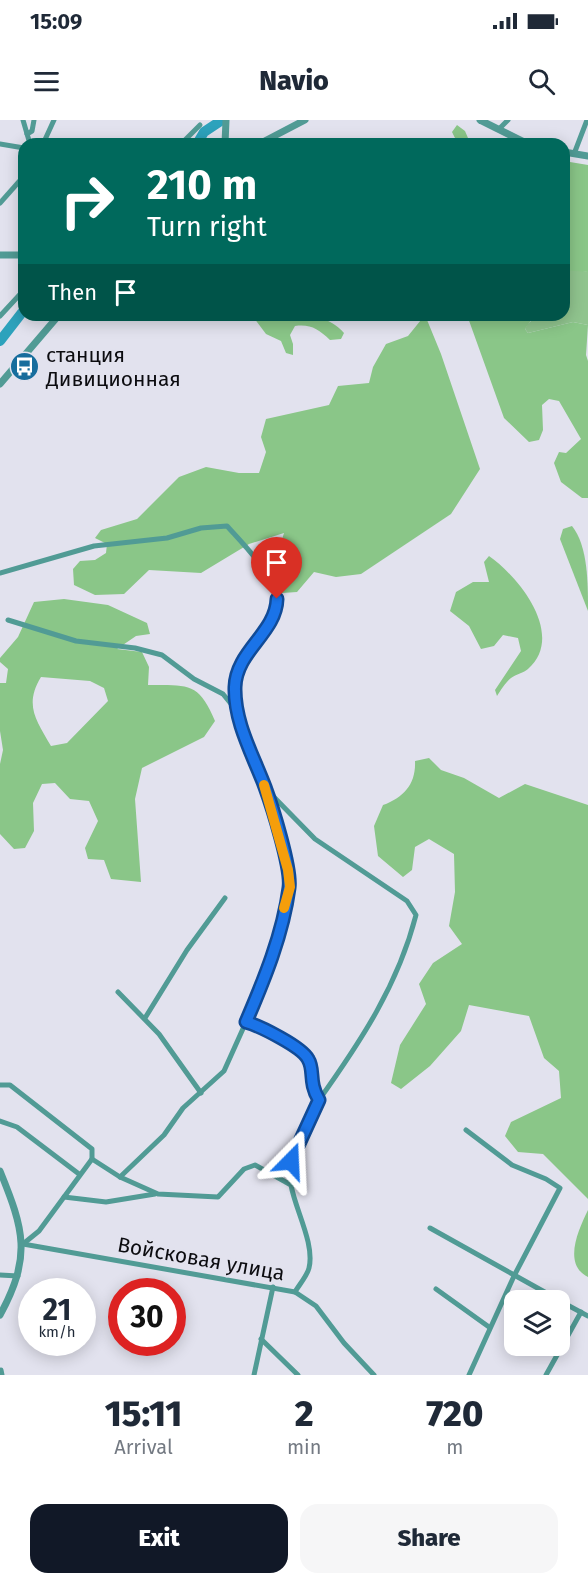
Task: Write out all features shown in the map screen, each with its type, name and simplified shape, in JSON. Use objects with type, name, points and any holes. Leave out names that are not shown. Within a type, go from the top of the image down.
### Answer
[{"type":"street","points":[[23,120],[28,138]]},
{"type":"street","points":[[27,134],[33,131],[34,120]]},
{"type":"street","points":[[46,138],[54,120]]},
{"type":"street","points":[[225,138],[226,120]]},
{"type":"street","points":[[271,138],[305,120]]},
{"type":"street","points":[[480,120],[516,138]]},
{"type":"street","points":[[499,129],[508,120]]},
{"type":"street","points":[[574,154],[587,120]]},
{"type":"street","points":[[187,138],[200,125]]},
{"type":"street","points":[[0,144],[18,147]]},
{"type":"street","points":[[570,153],[588,156]]},
{"type":"street","points":[[0,203],[18,183]]},
{"type":"street","points":[[0,255],[18,255]]},
{"type":"street","points":[[0,316],[18,296]]},
{"type":"street","points":[[0,384],[54,321]]},
{"type":"street","points":[[0,573],[94,546],[167,538],[201,528],[227,526],[254,555],[277,599],[273,618],[247,652],[236,675],[236,710]]},
{"type":"street","points":[[8,620],[76,640],[135,648],[162,655],[194,679],[223,694],[236,710],[266,789],[290,887],[273,956],[224,1071],[183,1108],[164,1135],[120,1176]]},
{"type":"street","points":[[266,789],[315,839],[406,902],[416,915],[407,950],[389,992],[355,1049],[319,1100],[291,1161],[294,1207],[303,1223],[309,1263],[309,1268],[295,1292]]},
{"type":"street","points":[[145,1018],[187,950],[225,898]]},
{"type":"street","points":[[118,992],[145,1018],[201,1093]]},
{"type":"street","points":[[246,1022],[257,1025],[303,1053],[310,1062],[311,1083],[319,1100]]},
{"type":"street","points":[[0,1085],[10,1085],[92,1149],[92,1160],[79,1174],[39,1231],[23,1244]]},
{"type":"street","points":[[0,1121],[17,1127],[79,1174]]},
{"type":"street","points":[[466,1130],[512,1165],[546,1179],[560,1188],[489,1327],[469,1375]]},
{"type":"street","points":[[92,1160],[156,1194]]},
{"type":"street","points":[[64,1197],[106,1202],[156,1194],[218,1197],[244,1169],[255,1165],[291,1185]]},
{"type":"street","points":[[0,1171],[23,1244],[18,1276],[0,1315]]},
{"type":"street","points":[[0,1196],[9,1194]]},
{"type":"street","points":[[430,1228],[539,1290]]},
{"type":"street","name":"Войсковая улица","points":[[23,1244],[295,1292],[316,1306],[344,1343],[374,1375]]},
{"type":"street","points":[[0,1275],[18,1276]]},
{"type":"street","points":[[254,1375],[273,1287]]},
{"type":"street","points":[[436,1289],[489,1327]]},
{"type":"street","points":[[570,1306],[588,1316]]},
{"type":"street","points":[[546,1375],[581,1312]]},
{"type":"street","points":[[261,1339],[298,1375]]},
{"type":"street","points":[[1,1370],[2,1375]]},
{"type":"green space","points":[[457,125],[465,131],[468,138],[455,138],[452,132]]},
{"type":"green space","points":[[570,162],[588,165],[588,272],[570,270]]},
{"type":"green space","points":[[570,269],[588,272],[588,325],[573,322],[528,333],[525,329],[531,321],[570,321]]},
{"type":"green space","points":[[256,321],[327,321],[344,333],[341,339],[330,340],[314,328],[295,326],[290,335],[293,355],[286,353],[281,341],[266,334]]},
{"type":"green space","points":[[420,321],[427,321],[480,469],[451,514],[361,574],[336,577],[314,572],[297,592],[282,593],[274,587],[276,559],[284,533],[249,544],[201,573],[149,570],[124,594],[95,595],[74,585],[73,569],[80,561],[95,560],[106,553],[107,544],[95,538],[101,530],[137,519],[179,477],[206,467],[239,473],[259,473],[266,452],[261,437],[266,419],[329,405],[338,386],[369,383],[373,367],[386,344],[408,336]]},
{"type":"green space","points":[[469,321],[531,321],[525,329],[528,333],[573,322],[588,325],[586,355],[588,361],[588,498],[582,498],[561,482],[554,463],[559,452],[566,453],[581,439],[559,401],[549,399],[542,405],[543,430],[539,440],[529,442],[504,418]]},
{"type":"green space","points":[[572,526],[584,554],[588,611],[560,539],[563,529]]},
{"type":"green space","points":[[489,556],[501,565],[525,592],[540,624],[542,640],[538,655],[528,669],[511,678],[497,696],[495,690],[521,651],[518,638],[503,635],[494,646],[481,649],[469,626],[450,611],[456,592],[473,582],[489,582],[484,562]]},
{"type":"green space","points":[[64,599],[108,605],[147,623],[150,634],[136,636],[117,649],[142,652],[149,667],[148,685],[183,686],[197,692],[215,721],[204,737],[142,768],[135,799],[141,882],[111,879],[104,860],[88,859],[85,848],[98,821],[89,801],[70,799],[55,783],[42,784],[33,803],[34,831],[25,848],[14,849],[0,834],[0,764],[3,750],[0,731],[0,683],[6,683],[8,669],[0,662],[0,658],[18,637],[34,602]],"holes":[[[41,677],[90,681],[104,688],[108,701],[67,743],[51,746],[34,712],[33,696]]]},
{"type":"green space","points":[[429,758],[441,770],[464,778],[499,798],[525,784],[588,805],[588,1199],[543,1154],[518,1152],[505,1136],[511,1122],[561,1098],[559,1071],[544,1058],[529,1016],[469,1005],[461,1031],[430,1066],[401,1089],[391,1083],[400,1045],[426,1004],[419,984],[433,963],[462,944],[449,926],[455,892],[454,854],[429,839],[415,847],[412,870],[403,877],[378,856],[374,826],[383,805],[403,794],[407,789],[415,769],[415,761]]},
{"type":"green space","points":[[588,1210],[588,1277],[580,1271],[574,1255],[577,1236]]},
{"type":"waterway","points":[[200,138],[204,132],[222,120]]},
{"type":"waterway","points":[[0,341],[18,318]]},
{"type":"slow traffic","points":[[264,785],[288,870],[290,887],[284,908]]},
{"type":"place","name":"станция Дивиционная","points":[[25,367]]},
{"type":"route","points":[[277,599],[277,608],[273,618],[241,661],[236,675],[235,688],[236,710],[266,789],[288,870],[290,887],[273,956],[246,1022],[270,1032],[303,1053],[310,1062],[312,1089],[319,1100],[291,1161]]}]
